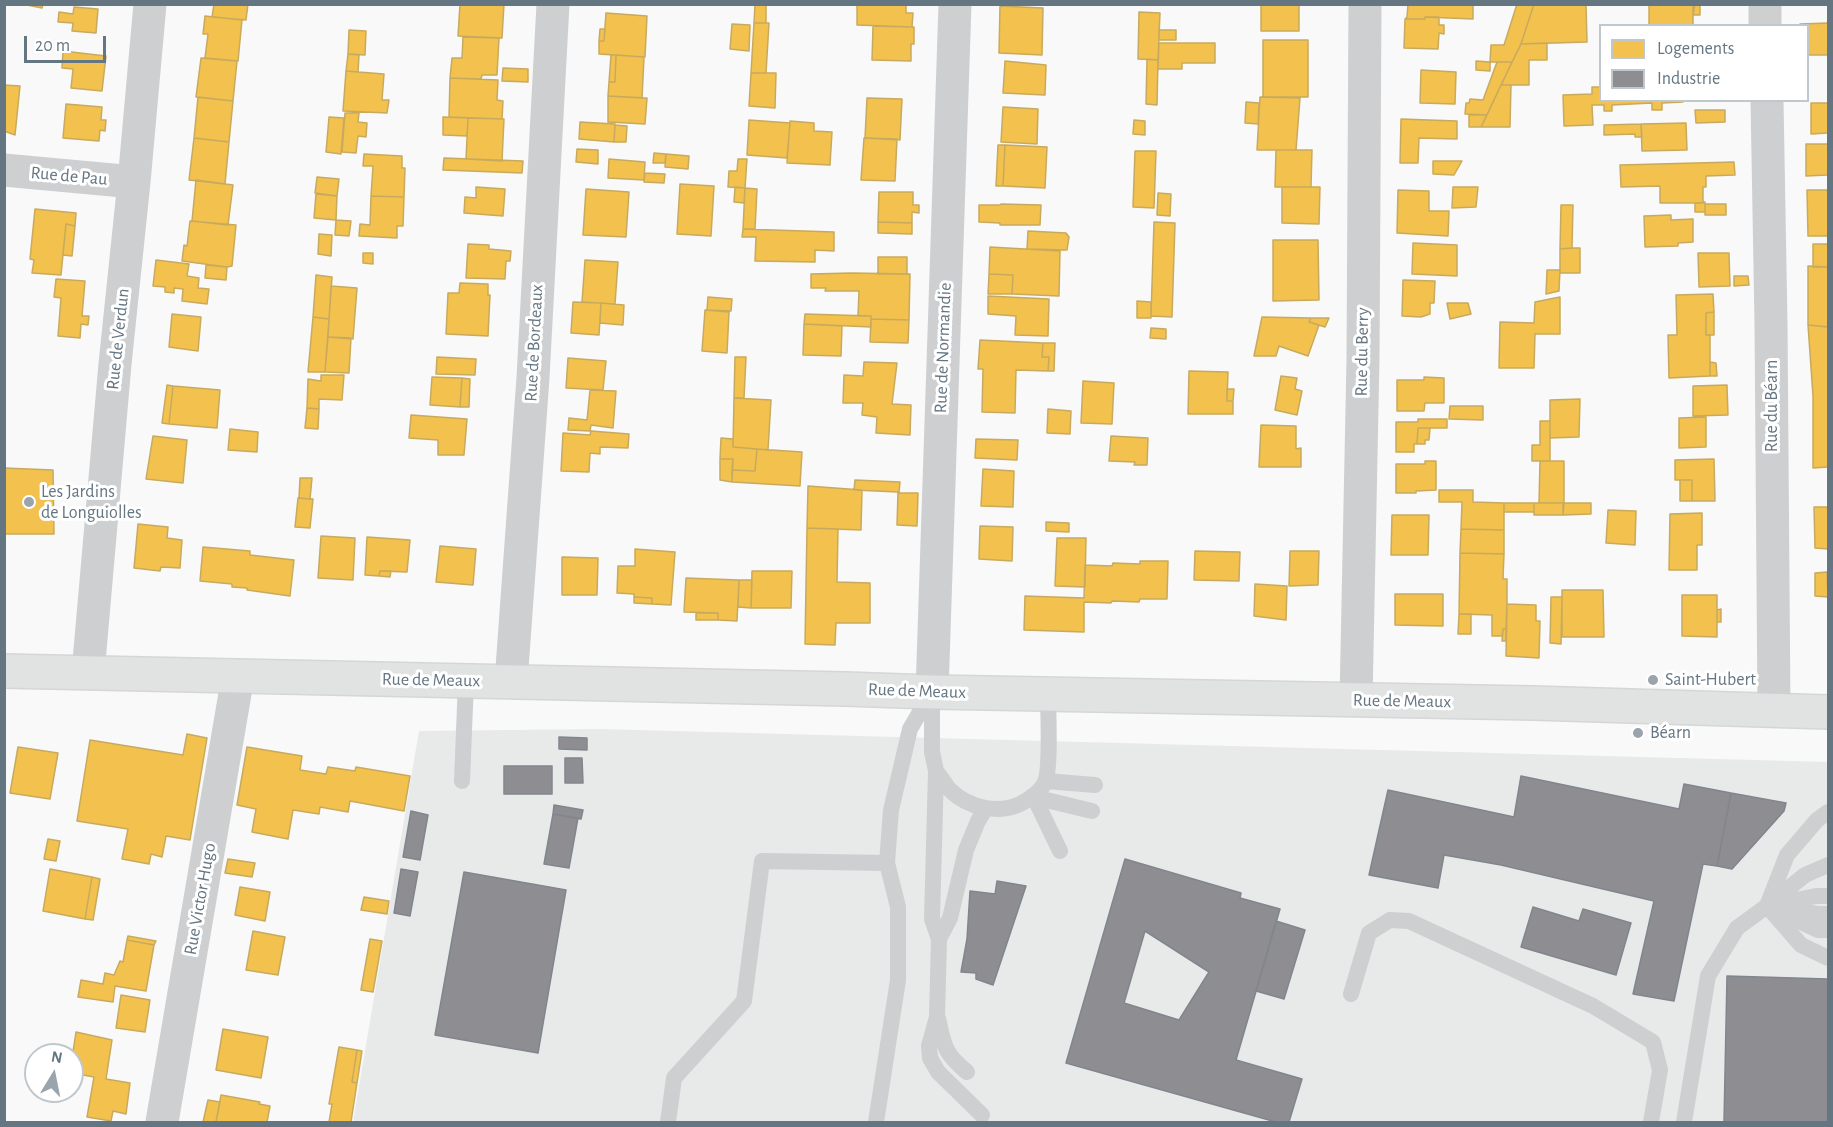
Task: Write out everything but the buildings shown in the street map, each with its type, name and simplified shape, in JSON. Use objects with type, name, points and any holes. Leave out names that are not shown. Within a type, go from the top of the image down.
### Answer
[{"type":"main road","name":"Rue de Meaux","points":[[4,671],[1662,706],[1828,712]]},
{"type":"street","name":"Rue de Verdun","points":[[88,673],[114,364],[150,4]]},
{"type":"street","name":"Rue de Bordeaux","points":[[511,682],[532,378],[553,4]]},
{"type":"street","name":"Rue de Normandie","points":[[932,692],[955,4]]},
{"type":"street","name":"Rue du Berry","points":[[1356,700],[1363,359],[1365,4]]},
{"type":"street","points":[[1765,4],[1765,24]]},
{"type":"street","name":"Rue du Béarn","points":[[1767,102],[1772,335],[1774,711]]},
{"type":"street","name":"Rue de Pau","points":[[4,170],[134,182]]},
{"type":"street","name":"Rue Victor Hugo","points":[[162,1122],[238,676]]},
{"type":"lane","points":[[462,781],[466,681]]},
{"type":"lane","points":[[932,692],[932,752],[936,771],[932,919],[939,939],[945,1049],[952,1060],[967,1072]]},
{"type":"lane","points":[[876,1122],[898,980],[898,907],[887,862],[891,810],[910,729],[932,692]]},
{"type":"lane","points":[[936,771],[951,791],[986,808],[1011,809],[1034,797],[1046,781],[1049,731],[1048,694]]},
{"type":"lane","points":[[1046,781],[1095,785]]},
{"type":"lane","points":[[1034,797],[1092,811]]},
{"type":"lane","points":[[1034,797],[1060,851]]},
{"type":"lane","points":[[939,939],[950,918],[966,850],[978,820],[986,808]]},
{"type":"lane","points":[[1767,906],[1787,855],[1817,820],[1828,812]]},
{"type":"lane","points":[[668,1122],[674,1078],[744,1001],[762,861],[887,862]]},
{"type":"lane","points":[[1684,1122],[1708,976],[1737,928],[1805,875],[1828,865]]},
{"type":"lane","points":[[1767,906],[1816,896],[1828,896]]},
{"type":"lane","points":[[1767,906],[1828,914]]},
{"type":"lane","points":[[1767,906],[1818,930],[1828,930]]},
{"type":"lane","points":[[1767,906],[1801,945],[1828,958]]},
{"type":"lane","points":[[1351,994],[1369,933],[1390,920],[1409,921],[1593,1006],[1653,1042],[1660,1070],[1651,1122]]},
{"type":"lane","points":[[943,1008],[929,1046],[930,1058],[938,1072],[982,1115]]},
{"type":"shaded area","points":[[599,729],[1828,762],[1828,1122],[353,1122],[419,731]]},
{"type":"place","name":"Les Jardins de Longuiolles","points":[[29,502]]},
{"type":"place","name":"Saint-Hubert","points":[[1653,680]]},
{"type":"place","name":"Béarn","points":[[1638,733]]}]
